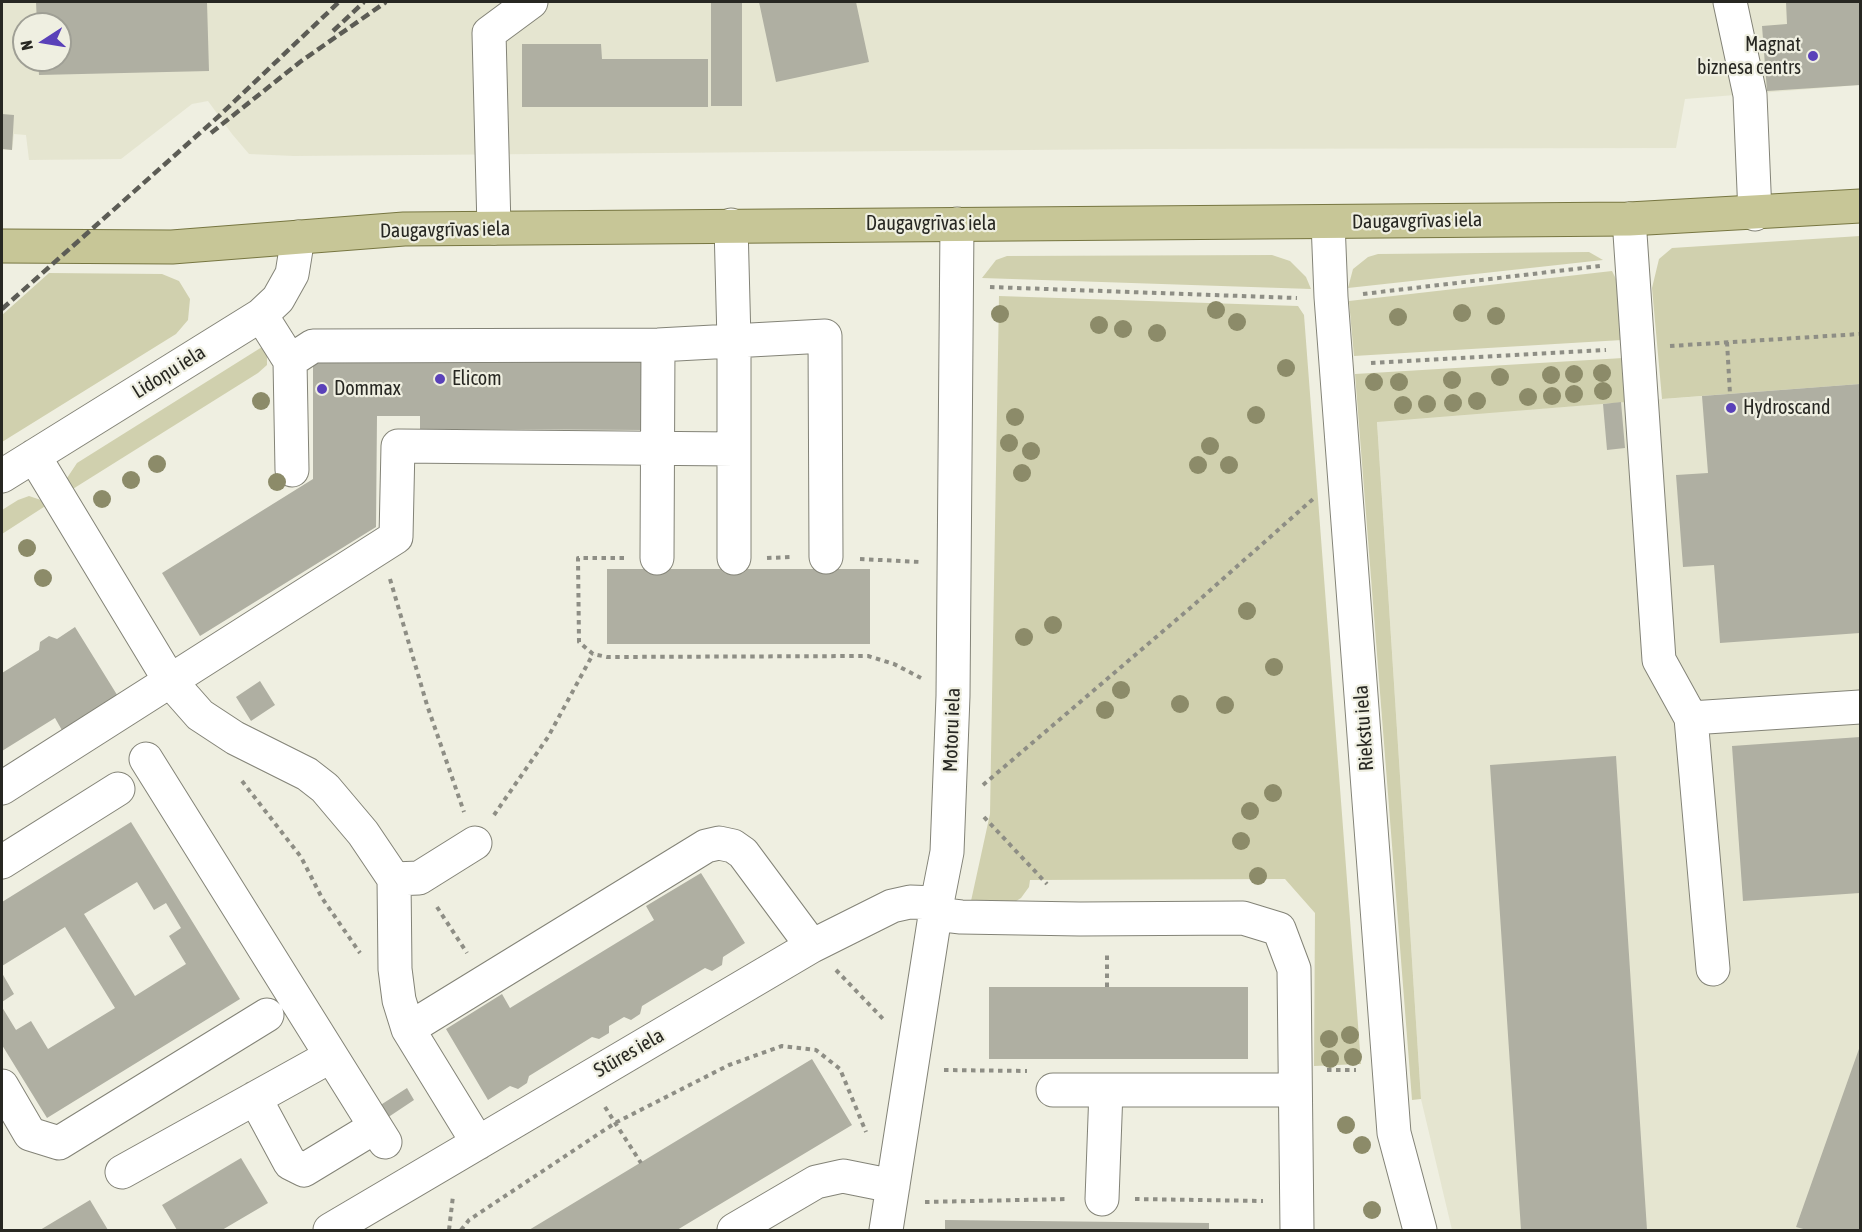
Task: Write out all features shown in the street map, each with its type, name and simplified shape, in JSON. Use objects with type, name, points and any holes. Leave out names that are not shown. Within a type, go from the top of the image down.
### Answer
[{"type":"main road","name":"Daugavgrīvas iela","points":[[2,246],[172,247],[404,229],[1629,219],[1755,214],[1860,206]]},
{"type":"street","points":[[494,228],[489,33],[531,2]]},
{"type":"street","points":[[1730,2],[1750,95],[1755,214]]},
{"type":"street","points":[[1629,219],[1659,660],[1691,718],[1713,969]]},
{"type":"street","name":"Riekstu iela","points":[[1328,222],[1331,297],[1394,1133],[1420,1230]]},
{"type":"street","name":"Motoru iela","points":[[886,1230],[947,852],[953,696],[957,224]]},
{"type":"street","points":[[731,225],[734,341],[734,558]]},
{"type":"street","name":"Lidoņu iela","points":[[2,476],[261,315],[278,298],[292,274],[298,237]]},
{"type":"street","points":[[261,315],[290,361],[292,470]]},
{"type":"street","points":[[290,361],[313,346],[658,345],[825,336],[826,557]]},
{"type":"street","points":[[657,558],[658,345]]},
{"type":"street","points":[[2,788],[396,537],[398,446],[734,449]]},
{"type":"street","points":[[34,456],[170,681],[200,715],[235,738],[308,774],[326,788],[406,879],[395,969],[399,1000],[408,1029],[478,1143]]},
{"type":"street","points":[[1691,718],[1860,707]]},
{"type":"street","points":[[146,759],[380,1135],[304,1170],[290,1163],[255,1098]]},
{"type":"street","points":[[2,862],[118,789]]},
{"type":"street","points":[[406,879],[475,843]]},
{"type":"street","points":[[408,1029],[706,846],[719,843],[733,846],[743,853],[812,946]]},
{"type":"street","name":"Stūres iela","points":[[330,1230],[812,946],[892,906],[910,902],[937,908],[961,917],[1243,918],[1279,929],[1294,969],[1294,1083]]},
{"type":"street","points":[[2,1086],[30,1134],[59,1143],[267,1015]]},
{"type":"street","points":[[122,1172],[331,1056]]},
{"type":"street","points":[[1053,1090],[1294,1083],[1297,1230]]},
{"type":"street","points":[[1102,1198],[1107,1090]]},
{"type":"street","points":[[734,1230],[816,1182],[843,1176],[893,1186]]},
{"type":"path","points":[[1359,294],[1608,265]]},
{"type":"path","points":[[957,284],[1305,298]]},
{"type":"path","points":[[1337,365],[1860,334]]},
{"type":"path","points":[[1727,342],[1730,394]]},
{"type":"path","points":[[986,782],[1189,609],[1345,470]]},
{"type":"path","points":[[381,547],[427,705],[475,843]]},
{"type":"path","points":[[734,558],[826,557],[954,564]]},
{"type":"path","points":[[657,558],[578,558],[579,642],[593,654],[607,657],[868,656],[894,664],[953,696]]},
{"type":"path","points":[[475,843],[548,737],[593,654]]},
{"type":"path","points":[[239,776],[301,857],[322,898],[361,954]]},
{"type":"path","points":[[984,817],[1080,919]]},
{"type":"path","points":[[406,879],[486,982]]},
{"type":"path","points":[[812,946],[899,1035],[912,1059]]},
{"type":"path","points":[[461,1230],[469,1220],[615,1123],[729,1065],[782,1046],[816,1050],[840,1069],[869,1137]]},
{"type":"path","points":[[1294,1083],[1312,1070],[1367,1070],[1389,1064]]},
{"type":"path","points":[[587,1078],[641,1163]]},
{"type":"shaded area","points":[[2,2],[1860,2],[1860,85],[1685,99],[1676,148],[1147,149],[294,156],[249,154],[208,101],[192,104],[121,159],[29,160],[26,135],[14,134],[12,150],[2,149]]},
{"type":"shaded area","points":[[1860,236],[1860,384],[1662,399],[1652,288],[1659,259],[1672,248]]},
{"type":"shaded area","points":[[1589,252],[1603,260],[1348,288],[1353,269],[1368,257],[1378,254]]},
{"type":"shaded area","points":[[1272,255],[1290,261],[1306,277],[1311,289],[982,278],[996,260],[1007,256]]},
{"type":"shaded area","points":[[1612,271],[1616,279],[1622,340],[1354,356],[1349,301]]},
{"type":"shaded area","points":[[49,273],[162,274],[179,281],[190,299],[188,320],[176,334],[2,442],[2,315]]},
{"type":"shaded area","points":[[999,296],[1298,306],[1304,315],[1361,1064],[1314,1066],[1315,913],[1285,879],[1030,880],[1029,887],[1021,898],[1013,903],[971,901],[990,814]]},
{"type":"shaded area","points":[[262,347],[267,356],[267,365],[258,373],[68,492],[67,478],[77,463]]},
{"type":"shaded area","points":[[1623,358],[1627,402],[1377,422],[1421,1099],[1412,1100],[1355,374]]},
{"type":"shaded area","points":[[1860,384],[1860,1230],[1452,1230],[1421,1099],[1377,421]]},
{"type":"shaded area","points":[[29,496],[50,503],[2,534],[2,510]]},
{"type":"building","points":[[36,2],[207,2],[209,71],[39,75],[39,72],[72,72],[72,12],[36,12]]},
{"type":"building","points":[[711,2],[742,2],[742,106],[711,106]]},
{"type":"building","points":[[759,2],[856,2],[869,62],[776,82]]},
{"type":"building","name":"Magnat biznesa centrs","points":[[1786,2],[1860,2],[1860,85],[1767,91],[1762,26],[1787,24]]},
{"type":"building","points":[[522,44],[601,44],[602,59],[708,59],[708,107],[522,107]]},
{"type":"building","points":[[2,114],[14,115],[12,150],[2,149]]},
{"type":"building","points":[[313,360],[646,360],[646,430],[420,429],[420,416],[377,416],[376,527],[200,636],[162,573],[313,479]]},
{"type":"building","points":[[1860,384],[1860,633],[1720,643],[1714,565],[1683,567],[1676,475],[1708,473],[1702,396]]},
{"type":"building","points":[[1621,402],[1625,448],[1607,450],[1603,404]]},
{"type":"building","points":[[607,569],[870,569],[870,644],[607,644]]},
{"type":"building","points":[[75,627],[119,698],[63,732],[55,718],[2,751],[2,673],[39,650],[40,642],[49,636],[57,639]]},
{"type":"building","points":[[260,681],[275,705],[251,721],[236,697]]},
{"type":"building","points":[[1860,737],[1860,893],[1743,901],[1732,746]]},
{"type":"building","points":[[1616,756],[1647,1230],[1521,1230],[1490,765]]},
{"type":"building","points":[[131,822],[240,999],[47,1118],[2,1045],[2,1007],[16,1030],[31,1021],[48,1049],[115,1008],[65,927],[2,966],[2,902]],"holes":[[[137,882],[154,910],[166,903],[181,928],[169,936],[186,964],[135,996],[84,914]]]},
{"type":"building","points":[[701,873],[745,943],[723,957],[722,965],[712,971],[705,968],[642,1006],[640,1014],[631,1020],[624,1017],[609,1026],[609,1033],[599,1039],[592,1037],[529,1076],[527,1083],[518,1089],[510,1086],[488,1100],[446,1029],[502,994],[510,1008],[654,920],[646,906]]},
{"type":"building","points":[[2,973],[14,994],[2,1002]]},
{"type":"building","points":[[989,987],[1248,987],[1248,1059],[989,1059]]},
{"type":"building","points":[[1860,1046],[1860,1230],[1807,1230],[1796,1227]]},
{"type":"building","points":[[812,1059],[852,1125],[677,1230],[529,1230]]},
{"type":"building","points":[[407,1088],[414,1100],[387,1118],[379,1106]]},
{"type":"building","points":[[241,1158],[268,1203],[222,1230],[177,1230],[162,1205]]},
{"type":"building","points":[[90,1200],[108,1230],[40,1230]]},
{"type":"building","points":[[945,1220],[1209,1223],[1209,1230],[945,1230]]},
{"type":"railway","points":[[2,309],[219,116],[339,2]]},
{"type":"railway","points":[[333,31],[364,2]]},
{"type":"railway","points":[[211,133],[300,62],[386,2]]},
{"type":"place","name":"Magnat biznesa centrs","points":[[1813,56]]},
{"type":"place","name":"Elicom","points":[[440,379]]},
{"type":"place","name":"Dommax","points":[[322,389]]},
{"type":"place","name":"Hydroscand","points":[[1731,408]]}]
